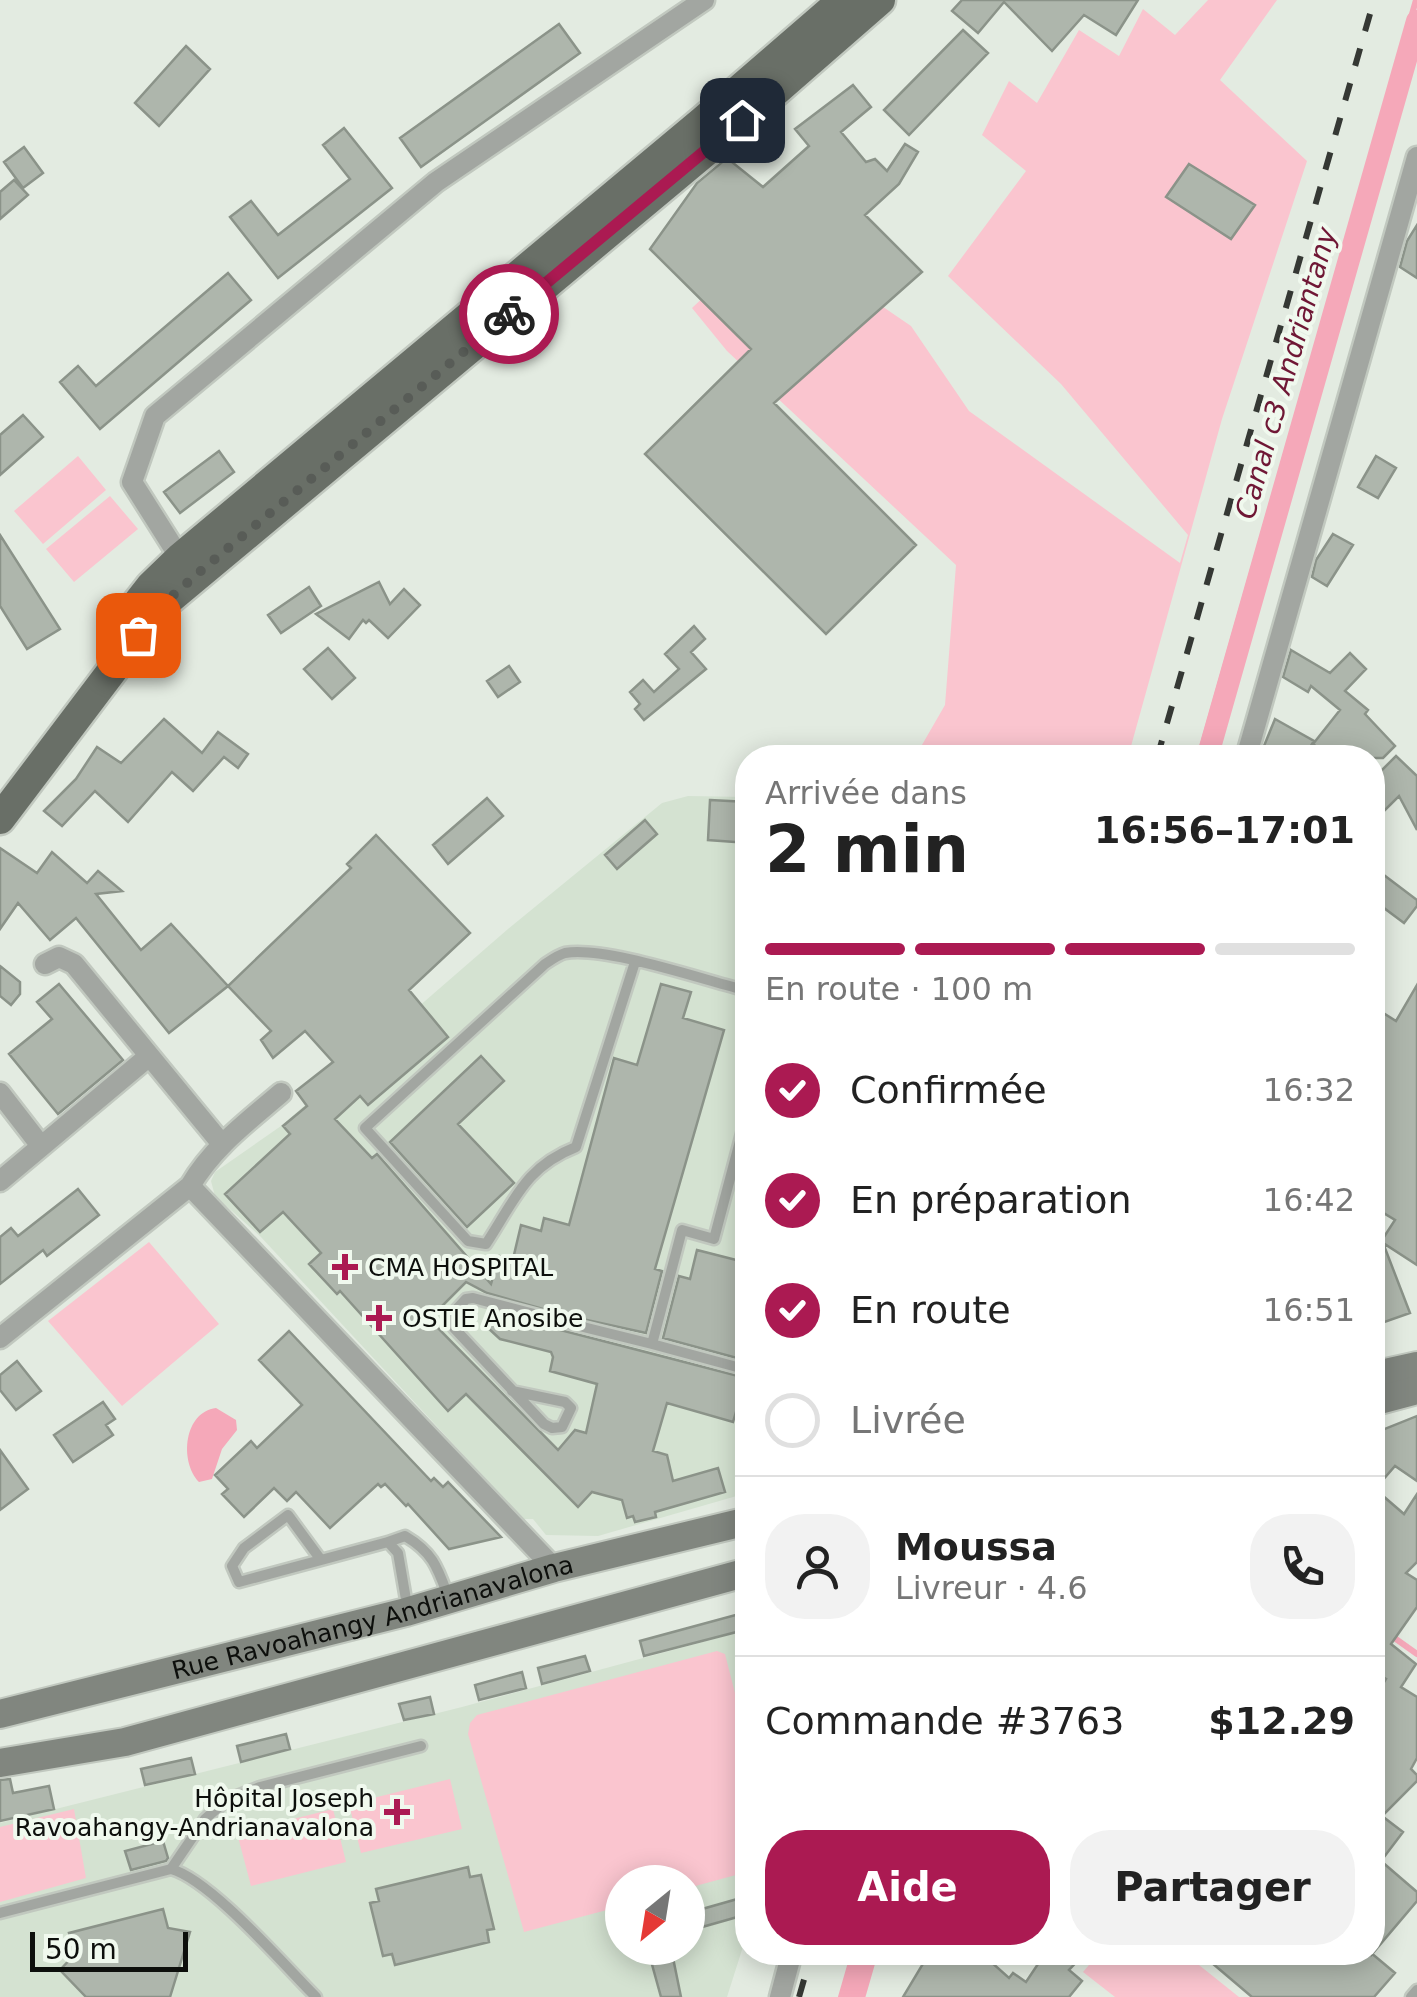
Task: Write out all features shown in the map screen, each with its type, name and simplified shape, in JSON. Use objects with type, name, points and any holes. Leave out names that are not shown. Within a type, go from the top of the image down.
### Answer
[{"type":"main road","points":[[0,787],[135,606],[843,0]]},
{"type":"main road","points":[[0,819],[161,606],[191,558],[716,142],[880,0]]},
{"type":"main road","points":[[1385,1373],[1417,1366]]},
{"type":"main road","points":[[1385,1399],[1417,1390]]},
{"type":"main road","name":"Rue Ravoahangy Andrianavalona","points":[[13,1708],[408,1611],[554,1568],[735,1524]]},
{"type":"main road","points":[[0,1763],[125,1742],[735,1576]]},
{"type":"street","points":[[191,558],[132,482],[156,416],[436,182],[704,0]]},
{"type":"street","points":[[1250,745],[1417,158]]},
{"type":"street","points":[[45,964],[59,956],[74,964],[221,1143]]},
{"type":"street","points":[[0,1181],[148,1057]]},
{"type":"street","points":[[0,1093],[41,1146]]},
{"type":"street","points":[[4,1328],[190,1186],[221,1143],[280,1093]]},
{"type":"street","points":[[190,1186],[554,1568]]},
{"type":"street","points":[[780,1997],[789,1965]]},
{"type":"lane","points":[[635,962],[576,1147],[536,1168],[486,1244],[468,1241],[365,1128],[545,964],[562,954],[597,952],[735,988]]},
{"type":"lane","points":[[652,1344],[682,1230],[714,1239],[735,1160]]},
{"type":"lane","points":[[512,1390],[565,1402],[571,1408],[568,1420],[562,1427],[544,1424],[512,1390],[454,1328],[454,1312],[466,1299],[735,1366]]},
{"type":"lane","points":[[321,1560],[288,1515],[244,1548],[232,1566],[239,1582],[321,1560],[388,1542],[405,1536],[426,1548],[450,1600]]},
{"type":"lane","points":[[388,1542],[398,1553],[408,1611]]},
{"type":"lane","points":[[171,1868],[204,1819],[227,1800],[260,1787],[421,1746]]},
{"type":"lane","points":[[0,1913],[171,1868],[188,1874],[208,1890],[316,1997]]},
{"type":"lane","points":[[1411,1997],[1417,1990]]},
{"type":"shaded area","points":[[1208,0],[1277,0],[1220,80],[1307,161],[1222,419],[1131,745],[922,745],[945,705],[956,565],[727,351],[692,308],[746,257],[829,270],[911,326],[969,411],[1180,563],[1188,535],[1061,384],[948,276],[1026,171],[982,135],[1009,81],[1037,103],[1079,30],[1119,56],[1143,9],[1175,35]]},
{"type":"shaded area","points":[[78,456],[106,490],[43,544],[14,511]]},
{"type":"shaded area","points":[[110,496],[138,529],[74,582],[46,549]]},
{"type":"shaded area","points":[[688,796],[735,797],[735,1496],[598,1536],[546,1535],[533,1519],[523,1519],[260,1236],[215,1196],[211,1181],[215,1172],[281,1126],[508,929],[662,803]]},
{"type":"shaded area","points":[[149,1242],[219,1324],[122,1406],[48,1321]]},
{"type":"shaded area","points":[[216,1408],[236,1420],[237,1430],[222,1449],[212,1479],[199,1482],[189,1462],[188,1439],[197,1418]]},
{"type":"shaded area","name":"Hôpital Joseph Ravoahangy-Andrianavalona","points":[[735,1633],[737,1965],[727,1997],[0,1997],[0,1823],[462,1707]]},
{"type":"shaded area","points":[[717,1651],[725,1654],[735,1693],[735,1875],[705,1883],[705,1865],[605,1865],[605,1911],[524,1932],[468,1734],[477,1715]]},
{"type":"shaded area","points":[[450,1779],[462,1829],[361,1853],[349,1804]]},
{"type":"shaded area","points":[[74,1809],[86,1878],[0,1902],[0,1827]]},
{"type":"shaded area","points":[[333,1809],[346,1862],[251,1886],[237,1833]]},
{"type":"shaded area","points":[[1089,1965],[1199,1965],[1239,1997],[1115,1997],[1083,1972]]},
{"type":"building","points":[[962,0],[1138,0],[1116,35],[1084,15],[1052,51],[1004,2],[978,33],[952,11]]},
{"type":"building","points":[[559,24],[580,53],[421,167],[400,138]]},
{"type":"building","points":[[963,30],[988,53],[909,135],[884,110]]},
{"type":"building","points":[[186,46],[210,69],[159,126],[135,103]]},
{"type":"building","points":[[853,85],[871,107],[841,132],[866,162],[875,159],[887,171],[905,144],[918,152],[899,184],[865,215],[922,272],[774,403],[916,545],[826,634],[645,454],[751,349],[650,249],[697,183],[727,158],[763,187],[809,146],[795,129]]},
{"type":"building","points":[[344,128],[392,188],[278,278],[230,217],[251,201],[278,235],[350,179],[323,145]]},
{"type":"building","points":[[24,147],[43,173],[23,188],[4,162]]},
{"type":"building","points":[[1189,164],[1255,205],[1231,239],[1166,197]]},
{"type":"building","points":[[14,180],[28,195],[0,219],[0,192]]},
{"type":"building","points":[[1417,225],[1417,278],[1400,267],[1407,241]]},
{"type":"building","points":[[228,273],[251,300],[100,429],[60,382],[78,366],[96,386]]},
{"type":"building","points":[[23,415],[43,437],[0,475],[0,435]]},
{"type":"building","points":[[219,451],[234,472],[180,513],[164,492]]},
{"type":"building","points":[[1376,456],[1396,468],[1378,498],[1358,487]]},
{"type":"building","points":[[1333,534],[1353,545],[1327,586],[1312,577],[1316,560]]},
{"type":"building","points":[[0,535],[60,629],[27,649],[0,606]]},
{"type":"building","points":[[379,582],[390,604],[404,589],[420,605],[388,638],[369,620],[363,620],[349,639],[316,614]]},
{"type":"building","points":[[309,587],[321,606],[281,633],[268,615]]},
{"type":"building","points":[[694,626],[705,639],[691,652],[706,669],[644,720],[635,709],[640,704],[630,692],[643,680],[654,692],[679,669],[665,654]]},
{"type":"building","points":[[328,648],[355,678],[332,699],[304,669]]},
{"type":"building","points":[[1291,650],[1330,673],[1350,653],[1366,669],[1345,691],[1368,710],[1365,714],[1395,746],[1385,756],[1385,745],[1314,745],[1340,710],[1311,686],[1308,692],[1283,677]]},
{"type":"building","points":[[509,666],[520,682],[498,697],[487,681]]},
{"type":"building","points":[[164,719],[202,753],[218,732],[248,754],[238,768],[224,757],[193,791],[172,772],[128,822],[95,791],[62,826],[44,811],[76,779],[97,747],[121,763]]},
{"type":"building","points":[[1275,719],[1314,741],[1311,745],[1264,745]]},
{"type":"building","points":[[1396,756],[1417,776],[1417,830],[1399,796],[1385,810],[1385,767]]},
{"type":"building","points":[[487,798],[503,816],[448,864],[433,845]]},
{"type":"building","points":[[710,800],[735,801],[735,842],[708,840]]},
{"type":"building","points":[[645,820],[657,834],[617,869],[605,855]]},
{"type":"building","points":[[376,835],[470,933],[409,990],[448,1037],[368,1105],[360,1096],[335,1119],[372,1158],[377,1154],[491,1284],[499,1256],[513,1259],[521,1225],[541,1231],[544,1218],[569,1225],[614,1058],[637,1065],[661,984],[691,992],[683,1018],[724,1030],[655,1269],[662,1271],[646,1333],[564,1315],[487,1293],[466,1282],[429,1319],[558,1450],[575,1430],[586,1433],[597,1384],[550,1371],[551,1352],[500,1339],[487,1327],[491,1312],[735,1375],[733,1422],[667,1403],[653,1451],[667,1455],[673,1481],[718,1468],[725,1492],[655,1512],[656,1517],[635,1522],[633,1516],[627,1518],[622,1500],[592,1492],[578,1507],[466,1394],[448,1411],[340,1291],[337,1294],[309,1264],[321,1253],[283,1212],[260,1232],[225,1194],[290,1134],[283,1126],[307,1106],[296,1091],[333,1062],[305,1031],[273,1058],[261,1040],[271,1031],[228,986],[351,868],[347,864]]},
{"type":"building","points":[[0,848],[37,873],[52,852],[87,883],[98,871],[122,891],[96,894],[141,950],[171,924],[228,986],[169,1033],[76,918],[50,940],[18,903],[0,929]]},
{"type":"building","points":[[1385,876],[1417,900],[1404,923],[1385,909]]},
{"type":"building","points":[[0,966],[20,982],[20,994],[11,1005],[0,996]]},
{"type":"building","points":[[59,984],[123,1060],[58,1114],[9,1054],[52,1019],[37,1002]]},
{"type":"building","points":[[1417,985],[1417,1265],[1385,1244],[1385,1235],[1395,1220],[1385,1214],[1385,1014],[1396,1021]]},
{"type":"building","points":[[481,1056],[504,1081],[458,1124],[514,1183],[467,1227],[390,1142]]},
{"type":"building","points":[[78,1189],[99,1215],[47,1256],[43,1250],[0,1284],[0,1237],[11,1228],[18,1236]]},
{"type":"building","points":[[1385,1248],[1410,1313],[1385,1322]]},
{"type":"building","points":[[697,1250],[735,1260],[735,1357],[663,1338],[679,1276],[690,1279]]},
{"type":"building","points":[[289,1331],[431,1481],[434,1478],[443,1487],[448,1482],[501,1537],[449,1549],[385,1484],[378,1484],[330,1528],[296,1492],[287,1501],[274,1488],[244,1517],[222,1494],[228,1489],[215,1475],[251,1441],[257,1448],[302,1405],[259,1360]]},
{"type":"building","points":[[17,1361],[41,1391],[16,1410],[0,1390],[0,1375]]},
{"type":"building","points":[[103,1402],[115,1419],[106,1425],[113,1435],[73,1462],[54,1435]]},
{"type":"building","points":[[1417,1416],[1417,1481],[1395,1466],[1385,1478],[1385,1429]]},
{"type":"building","points":[[0,1450],[28,1489],[0,1510]]},
{"type":"building","points":[[1417,1494],[1417,1562],[1406,1573],[1417,1580],[1417,1607],[1391,1644],[1416,1664],[1401,1687],[1417,1697],[1417,1758],[1411,1769],[1417,1781],[1385,1813],[1385,1498],[1404,1514]]},
{"type":"building","points":[[735,1615],[735,1632],[644,1656],[640,1641]]},
{"type":"building","points":[[585,1656],[590,1671],[542,1684],[538,1668]]},
{"type":"building","points":[[522,1672],[526,1688],[479,1700],[475,1685]]},
{"type":"building","points":[[430,1697],[434,1714],[404,1720],[399,1704]]},
{"type":"building","points":[[286,1734],[290,1749],[241,1762],[237,1746]]},
{"type":"building","points":[[191,1758],[195,1774],[145,1785],[141,1769]]},
{"type":"building","points":[[10,1779],[13,1793],[49,1786],[54,1809],[0,1821],[0,1780]]},
{"type":"building","points":[[1385,1818],[1403,1832],[1385,1856]]},
{"type":"building","points":[[163,1841],[166,1861],[131,1870],[125,1851]]},
{"type":"building","points":[[1385,1864],[1417,1892],[1417,1901],[1385,1939]]},
{"type":"building","points":[[468,1867],[470,1877],[481,1875],[494,1929],[487,1930],[489,1942],[395,1965],[392,1954],[383,1956],[370,1903],[379,1901],[376,1889]]},
{"type":"building","points":[[735,1900],[735,1918],[705,1926],[705,1908]]},
{"type":"building","points":[[163,1909],[168,1928],[190,1932],[170,1997],[86,1997],[60,1970],[75,1954],[69,1933]]},
{"type":"building","points":[[652,1965],[674,1965],[681,1997],[661,1997]]},
{"type":"building","points":[[922,1965],[994,1965],[1009,1978],[1013,1973],[1026,1982],[1037,1965],[1074,1965],[1069,1970],[1082,1981],[1069,1997],[903,1997]]},
{"type":"building","points":[[1214,1965],[1385,1965],[1395,1973],[1374,1997],[1252,1997]]},
{"type":"waterway","name":"Canal c3 Andriantany","points":[[1203,745],[1416,0]]},
{"type":"waterway","points":[[1211,745],[1417,21]]},
{"type":"waterway","points":[[1385,1631],[1417,1654]]},
{"type":"waterway","name":"Canal c3 Andriantany","points":[[841,1997],[850,1965]]},
{"type":"waterway","points":[[854,1997],[863,1965]]},
{"type":"railway","points":[[1161,745],[1374,0]]},
{"type":"railway","points":[[799,1997],[808,1965]]},
{"type":"way so far","points":[[138,635],[161,606],[203,569],[509,314]]},
{"type":"place","name":"CMA HOSPITAL","points":[[345,1267]]},
{"type":"place","name":"OSTIE Anosibe","points":[[379,1318]]},
{"type":"place","name":"Hôpital Joseph Ravoahangy-Andrianavalona","points":[[397,1812]]},
{"type":"route","points":[[509,314],[742,120]]}]
